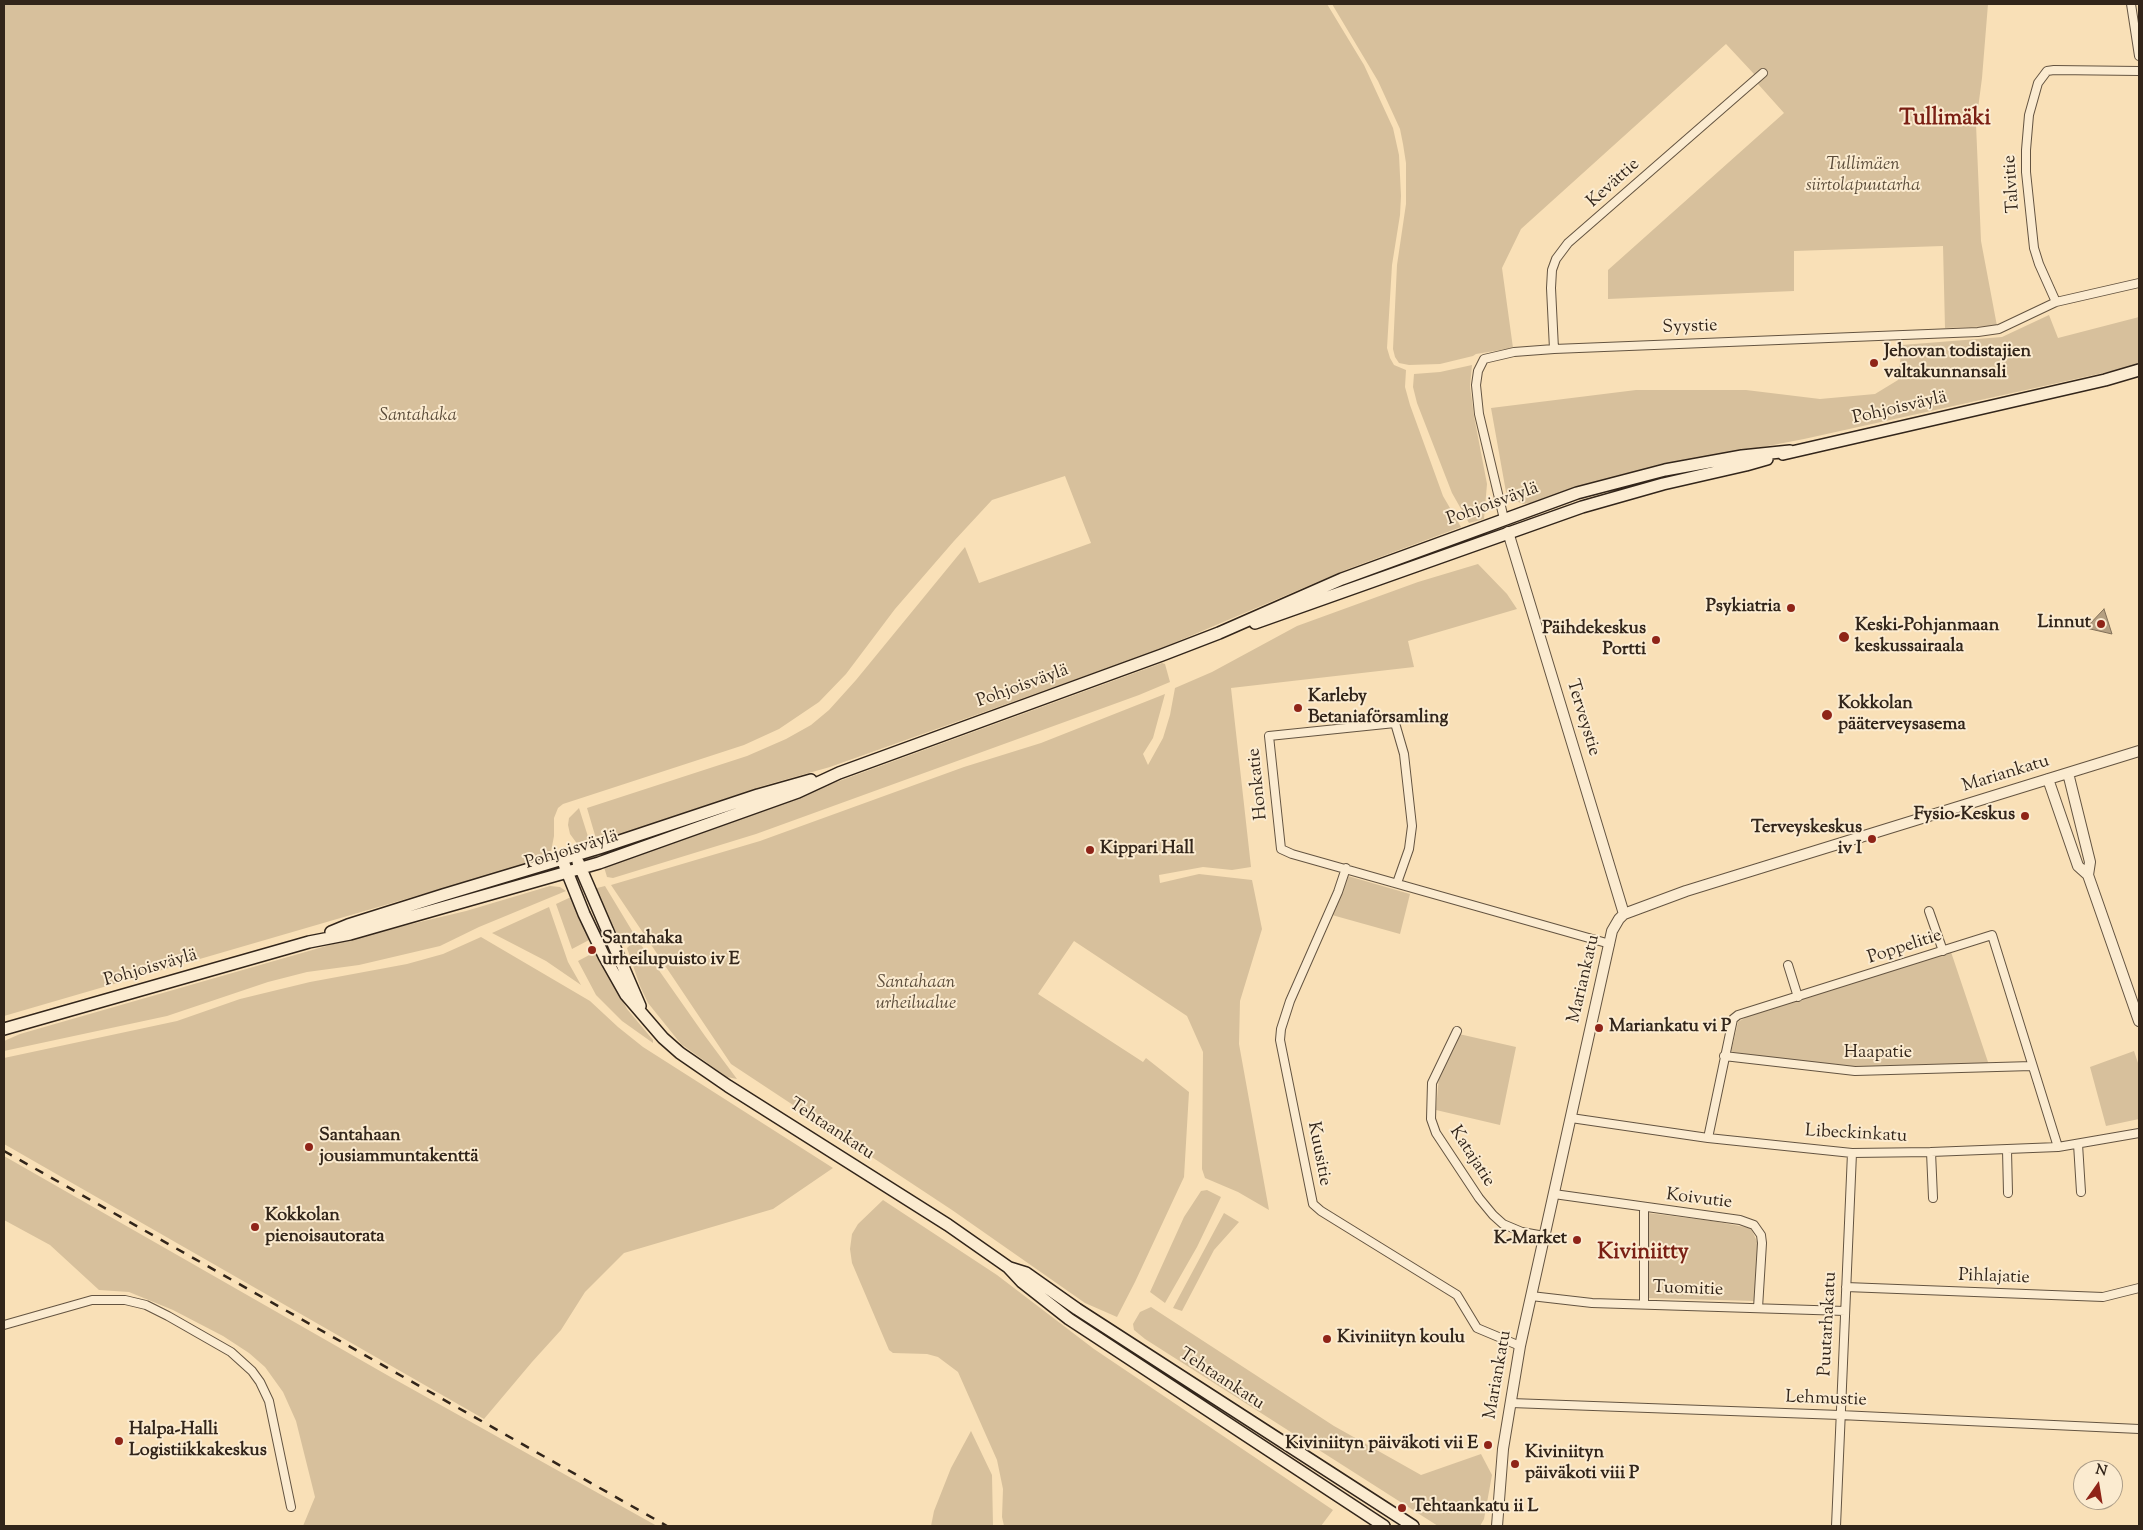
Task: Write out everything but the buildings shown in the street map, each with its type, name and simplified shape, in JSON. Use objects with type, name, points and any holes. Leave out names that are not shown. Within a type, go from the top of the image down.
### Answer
[{"type":"main road","name":"Pohjoisväylä","points":[[1219,633],[1277,616],[1508,532],[1615,497],[1663,484],[1746,466],[1790,451],[2105,380],[2139,370]]},
{"type":"main road","name":"Pohjoisväylä","points":[[2105,380],[2139,376]]},
{"type":"main road","name":"Pohjoisväylä","points":[[4,1029],[309,942],[350,934],[581,868],[772,801],[839,773],[1219,633],[1342,579],[1577,494],[1665,470],[1742,456],[1790,451]]},
{"type":"main road","points":[[1504,519],[1508,532]]},
{"type":"main road","name":"Pohjoisväylä","points":[[309,942],[348,925],[575,855],[758,795],[839,773]]},
{"type":"main road","name":"Tehtaankatu","points":[[575,855],[644,1014]]},
{"type":"main road","name":"Tehtaankatu","points":[[562,859],[577,899],[608,964],[626,995],[663,1038],[680,1053],[728,1086],[948,1225],[1008,1267],[1022,1282],[1069,1319],[1384,1526]]},
{"type":"main road","name":"Tehtaankatu","points":[[1008,1267],[1026,1273],[1077,1309],[1413,1526]]},
{"type":"street","points":[[2131,4],[2139,56]]},
{"type":"street","name":"Talvitie","points":[[2056,302],[2034,248],[2026,172],[2029,115],[2038,83],[2048,72],[2054,70],[2139,71]]},
{"type":"street","name":"Kevättie","points":[[1554,349],[1552,270],[1556,259],[1568,243],[1763,73]]},
{"type":"street","points":[[2056,302],[2139,283]]},
{"type":"street","name":"Syystie","points":[[1504,519],[1479,414],[1476,385],[1478,371],[1484,359],[1514,352],[1554,349],[1978,332],[1999,329],[2056,302]]},
{"type":"street","name":"Terveystie","points":[[1508,532],[1624,914]]},
{"type":"street","name":"Honkatie","points":[[1397,883],[1409,849],[1412,826],[1404,754],[1394,723],[1269,736],[1281,849],[1292,854],[1610,944]]},
{"type":"street","name":"Mariankatu","points":[[1497,1526],[1503,1449],[1520,1346],[1615,924],[1624,914],[1686,891],[2139,751]]},
{"type":"street","points":[[2068,773],[2090,862],[2088,875],[2139,1021]]},
{"type":"street","points":[[2048,779],[2078,866],[2088,875]]},
{"type":"street","name":"Kuusitie","points":[[1346,868],[1338,892],[1290,1001],[1281,1030],[1280,1040],[1313,1204],[1457,1294],[1477,1328],[1520,1346]]},
{"type":"street","points":[[1929,911],[1942,951]]},
{"type":"street","name":"Poppelitie","points":[[1708,1138],[1733,1018],[1992,935],[2058,1146]]},
{"type":"street","points":[[1788,965],[1798,998]]},
{"type":"street","name":"Katajatie","points":[[1457,1032],[1432,1083],[1431,1119],[1436,1133],[1479,1198],[1493,1215],[1504,1224],[1522,1232],[1544,1236]]},
{"type":"street","name":"Haapatie","points":[[1724,1056],[1855,1071],[2032,1066]]},
{"type":"street","name":"Libeckinkatu","points":[[1571,1118],[1708,1138],[1852,1153],[2006,1150],[2078,1144],[2139,1132]]},
{"type":"street","points":[[2078,1144],[2081,1192]]},
{"type":"street","points":[[2006,1150],[2008,1194]]},
{"type":"street","points":[[1931,1152],[1933,1198]]},
{"type":"street","name":"Puutarhakatu","points":[[1836,1526],[1852,1153]]},
{"type":"street","name":"Koivutie","points":[[1554,1194],[1740,1220],[1754,1225],[1761,1236],[1762,1243],[1758,1308]]},
{"type":"street","points":[[1644,1208],[1644,1304]]},
{"type":"street","name":"Pihlajatie","points":[[1846,1287],[2103,1297],[2139,1288]]},
{"type":"street","name":"Tuomitie","points":[[1531,1296],[1592,1303],[1845,1311]]},
{"type":"street","points":[[4,1325],[92,1300],[125,1300],[146,1306],[168,1316],[231,1352],[252,1371],[260,1382],[269,1401],[291,1507]]},
{"type":"street","name":"Lehmustie","points":[[1511,1403],[1840,1415],[2139,1429]]},
{"type":"green space","name":"Santahaka","points":[[4,4],[1327,4],[1364,65],[1393,128],[1399,155],[1401,196],[1392,265],[1387,348],[1394,365],[1406,370],[1405,387],[1410,405],[1443,496],[1461,527],[1348,569],[1155,651],[830,767],[766,785],[597,842],[587,808],[747,756],[786,739],[811,725],[829,710],[856,680],[965,547],[979,583],[1091,543],[1065,476],[992,500],[895,609],[846,674],[819,702],[779,729],[744,745],[563,804],[558,808],[554,818],[554,836],[550,857],[4,1016]]},
{"type":"green space","name":"Tullimäen siirtolapuutarha","points":[[1332,4],[1988,4],[1976,124],[1981,241],[1997,326],[1945,328],[1943,246],[1794,251],[1794,291],[1608,299],[1608,270],[1784,113],[1758,84],[1754,74],[1726,44],[1521,229],[1502,268],[1513,348],[1476,354],[1440,364],[1409,365],[1399,363],[1393,349],[1397,265],[1406,204],[1406,163],[1403,144],[1400,129],[1378,81]]},
{"type":"green space","points":[[2049,315],[2058,338],[2139,317],[2139,365],[1804,439],[1623,474],[1530,503],[1523,504],[1516,501],[1506,492],[1491,408],[1636,390],[1746,390],[1820,399],[1875,394],[1898,380],[1902,345],[2002,337]]},
{"type":"green space","points":[[1472,365],[1470,386],[1487,484],[1484,519],[1469,523],[1452,493],[1417,403],[1413,387],[1414,374],[1440,372]]},
{"type":"green space","name":"Santahaan urheilualue","points":[[1478,564],[1507,594],[1517,609],[1408,641],[1414,667],[1231,688],[1251,867],[1232,870],[1203,867],[1159,875],[1160,883],[1199,874],[1252,880],[1262,929],[1240,1001],[1239,1044],[1269,1210],[1238,1192],[1205,1178],[1202,1169],[1203,1052],[1187,1016],[1074,941],[1038,994],[1143,1062],[1146,1058],[1189,1092],[1184,1177],[1117,1317],[1085,1303],[952,1210],[731,1064],[611,885],[760,841],[964,767],[1041,743],[1165,694],[1153,738],[1143,754],[1148,765],[1163,738],[1175,688],[1212,672],[1297,626],[1418,582]]},
{"type":"green space","points":[[1162,663],[1165,664],[1170,682],[1139,695],[756,834],[613,878],[607,877],[604,867]]},
{"type":"green space","points":[[579,808],[591,846],[584,847],[578,845],[570,834],[569,818]]},
{"type":"green space","points":[[1348,876],[1410,894],[1400,934],[1332,915]]},
{"type":"green space","points":[[550,886],[560,887],[566,891],[479,927],[440,946],[359,965],[307,972],[268,982],[167,1016],[4,1051],[4,1041],[20,1034],[361,936],[466,911]]},
{"type":"green space","points":[[605,886],[634,934],[624,940],[617,936],[607,923],[593,889]]},
{"type":"green space","points":[[571,897],[589,940],[572,949],[556,904]]},
{"type":"green space","points":[[549,907],[568,962],[581,985],[546,961],[492,933]]},
{"type":"green space","points":[[481,937],[590,1001],[643,1047],[833,1168],[773,1209],[624,1253],[585,1292],[561,1330],[484,1419],[4,1144],[4,1058],[177,1021],[240,999],[310,982],[407,964],[443,954]]},
{"type":"green space","points":[[637,939],[737,1079],[727,1077],[681,1044],[648,1003],[627,948]]},
{"type":"green space","points":[[595,952],[627,1009],[653,1040],[653,1043],[622,1021],[596,995],[578,961]]},
{"type":"green space","points":[[1951,952],[1989,1065],[1851,1066],[1731,1052],[1738,1022],[1748,1016]]},
{"type":"green space","points":[[1459,1034],[1516,1047],[1500,1125],[1436,1110],[1439,1076]]},
{"type":"green space","points":[[2134,1051],[2139,1066],[2139,1119],[2106,1126],[2090,1067]]},
{"type":"green space","points":[[4,1156],[387,1375],[657,1526],[303,1526],[315,1497],[296,1421],[283,1392],[265,1367],[249,1353],[223,1336],[173,1310],[129,1292],[99,1290],[50,1245],[4,1220]]},
{"type":"green space","points":[[1207,1190],[1221,1197],[1197,1247],[1165,1303],[1150,1292],[1184,1217],[1201,1191]]},
{"type":"green space","points":[[883,1200],[997,1275],[1094,1349],[1333,1510],[1321,1526],[1004,1526],[1002,1517],[1003,1489],[997,1460],[958,1372],[938,1357],[927,1354],[893,1353],[889,1350],[852,1263],[850,1249],[852,1234],[858,1224]]},
{"type":"green space","points":[[1224,1213],[1239,1222],[1214,1250],[1182,1311],[1173,1308]]},
{"type":"green space","points":[[1648,1213],[1751,1228],[1758,1244],[1754,1301],[1647,1298]]},
{"type":"green space","points":[[1151,1307],[1334,1426],[1421,1475],[1481,1454],[1492,1475],[1484,1519],[1480,1526],[1438,1526],[1145,1339],[1134,1330],[1133,1324],[1140,1312]]},
{"type":"green space","points":[[971,1431],[992,1475],[993,1526],[931,1526],[934,1511],[951,1468]]},
{"type":"shaded area","points":[[2104,609],[2112,634],[2086,628]]},
{"type":"railway","points":[[4,1151],[667,1526]]},
{"type":"place","name":"Jehovan todistajien valtakunnansali","points":[[1874,363]]},
{"type":"place","name":"Psykiatria","points":[[1791,608]]},
{"type":"place","name":"Linnut","points":[[2101,624]]},
{"type":"place","name":"Keski-Pohjanmaan keskussairaala","points":[[1844,637]]},
{"type":"place","name":"Päihdekeskus Portti","points":[[1656,640]]},
{"type":"place","name":"Karleby Betaniaförsamling","points":[[1298,708]]},
{"type":"place","name":"Kokkolan pääterveysasema","points":[[1827,715]]},
{"type":"place","name":"Fysio-Keskus","points":[[2025,816]]},
{"type":"place","name":"Terveyskeskus iv I","points":[[1872,839]]},
{"type":"place","name":"Kippari Hall","points":[[1090,850]]},
{"type":"place","name":"Santahaka urheilupuisto iv E","points":[[592,950]]},
{"type":"place","name":"Mariankatu vi P","points":[[1599,1028]]},
{"type":"place","name":"Santahaan jousiammuntakenttä","points":[[309,1147]]},
{"type":"place","name":"Kokkolan pienoisautorata","points":[[255,1227]]},
{"type":"place","name":"K-Market","points":[[1577,1240]]},
{"type":"place","name":"Kiviniityn koulu","points":[[1327,1339]]},
{"type":"place","name":"Halpa-Halli Logistiikkakeskus","points":[[119,1441]]},
{"type":"place","name":"Kiviniityn päiväkoti vii E","points":[[1488,1445]]},
{"type":"place","name":"Kiviniityn päiväkoti viii P","points":[[1515,1464]]},
{"type":"place","name":"Tehtaankatu ii L","points":[[1402,1508]]},
{"type":"district","name":"Tullimäki","points":[[1945,120]]},
{"type":"district","name":"Kiviniitty","points":[[1643,1254]]}]
